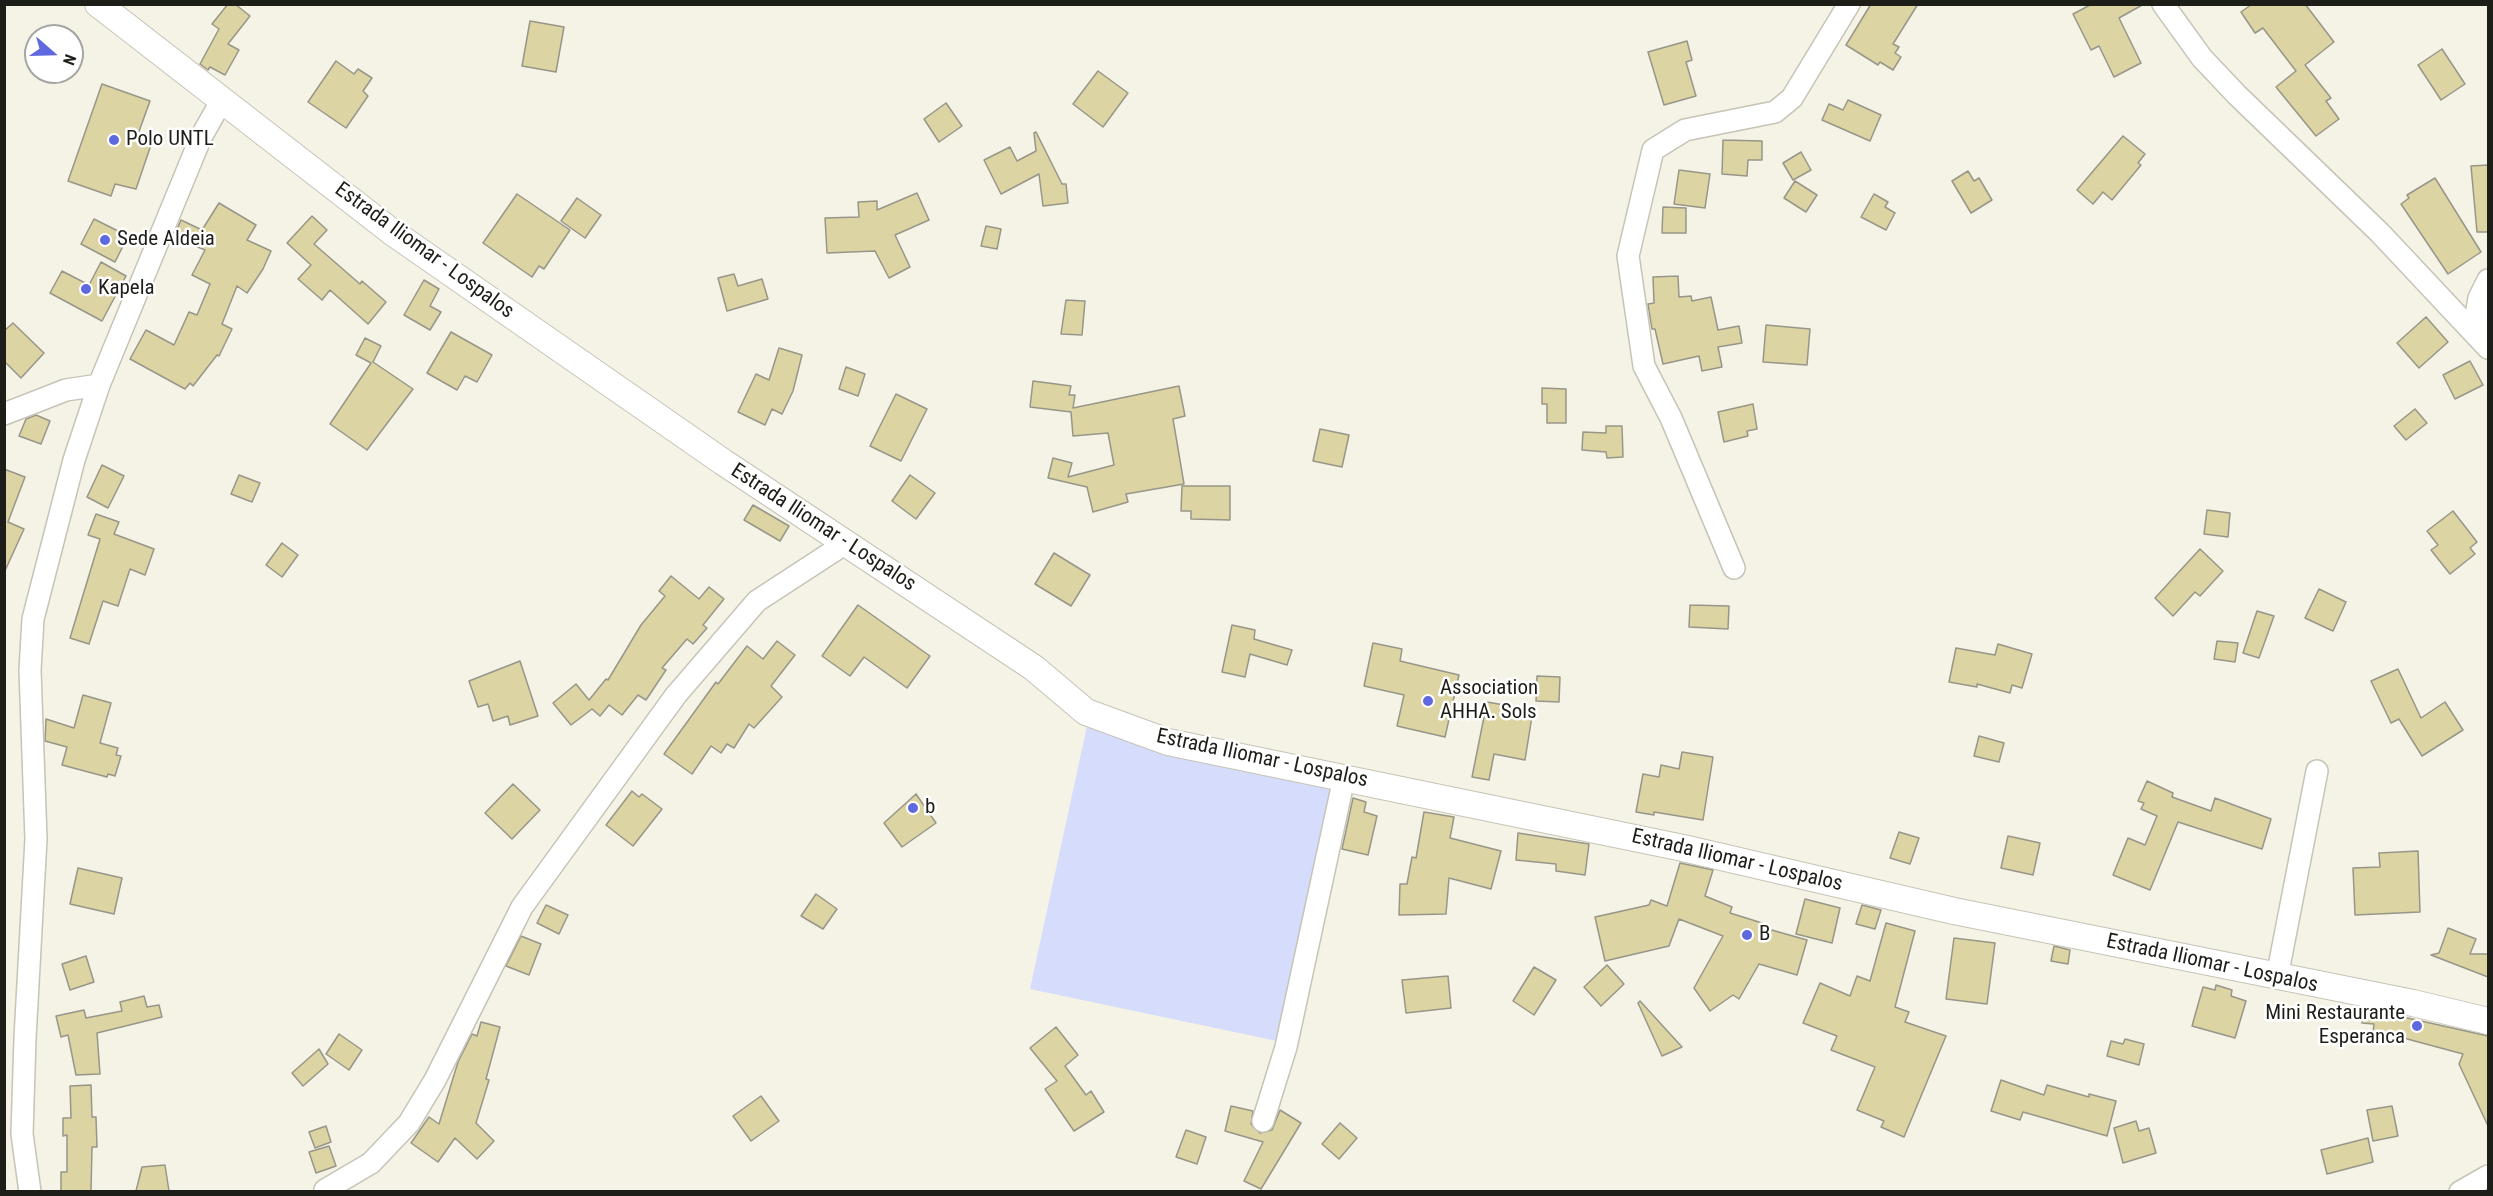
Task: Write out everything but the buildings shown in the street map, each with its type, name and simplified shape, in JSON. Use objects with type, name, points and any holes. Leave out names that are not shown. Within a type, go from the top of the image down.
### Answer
[{"type":"street","name":"Estrada Iliomar - Lospalos","points":[[98,4],[392,232],[723,462],[1034,668],[1086,712],[1168,742],[1683,848],[1954,911],[2414,1003],[2488,1021]]},
{"type":"street","points":[[1734,568],[1671,418],[1644,366],[1628,256],[1653,150],[1685,130],[1775,112],[1792,98],[1849,4]]},
{"type":"street","points":[[2163,4],[2202,58],[2223,81],[2279,139],[2380,233],[2486,345]]},
{"type":"street","points":[[30,1191],[22,1134],[36,839],[30,670],[33,619],[74,460],[99,385],[201,137],[222,100]]},
{"type":"street","points":[[2486,345],[2475,315],[2479,298],[2488,280]]},
{"type":"street","points":[[4,414],[66,390],[99,385]]},
{"type":"street","points":[[325,1190],[371,1163],[409,1123],[435,1080],[522,907],[676,695],[757,601],[846,543]]},
{"type":"street","points":[[2277,977],[2317,771]]},
{"type":"street","points":[[1263,1121],[1286,1047],[1344,778]]},
{"type":"street","points":[[2460,1191],[2488,1176]]},
{"type":"shaded area","points":[[1087,726],[1333,779],[1277,1041],[1030,989]]},
{"type":"place","name":"Polo UNTL","points":[[114,140]]},
{"type":"place","name":"Sede Aldeia","points":[[105,240]]},
{"type":"place","name":"Kapela","points":[[86,289]]},
{"type":"place","name":"Association AHHA. Sols","points":[[1428,701]]},
{"type":"place","name":"b","points":[[913,808]]},
{"type":"place","name":"B","points":[[1747,935]]},
{"type":"place","name":"Mini Restaurante Esperanca","points":[[2417,1026]]}]
